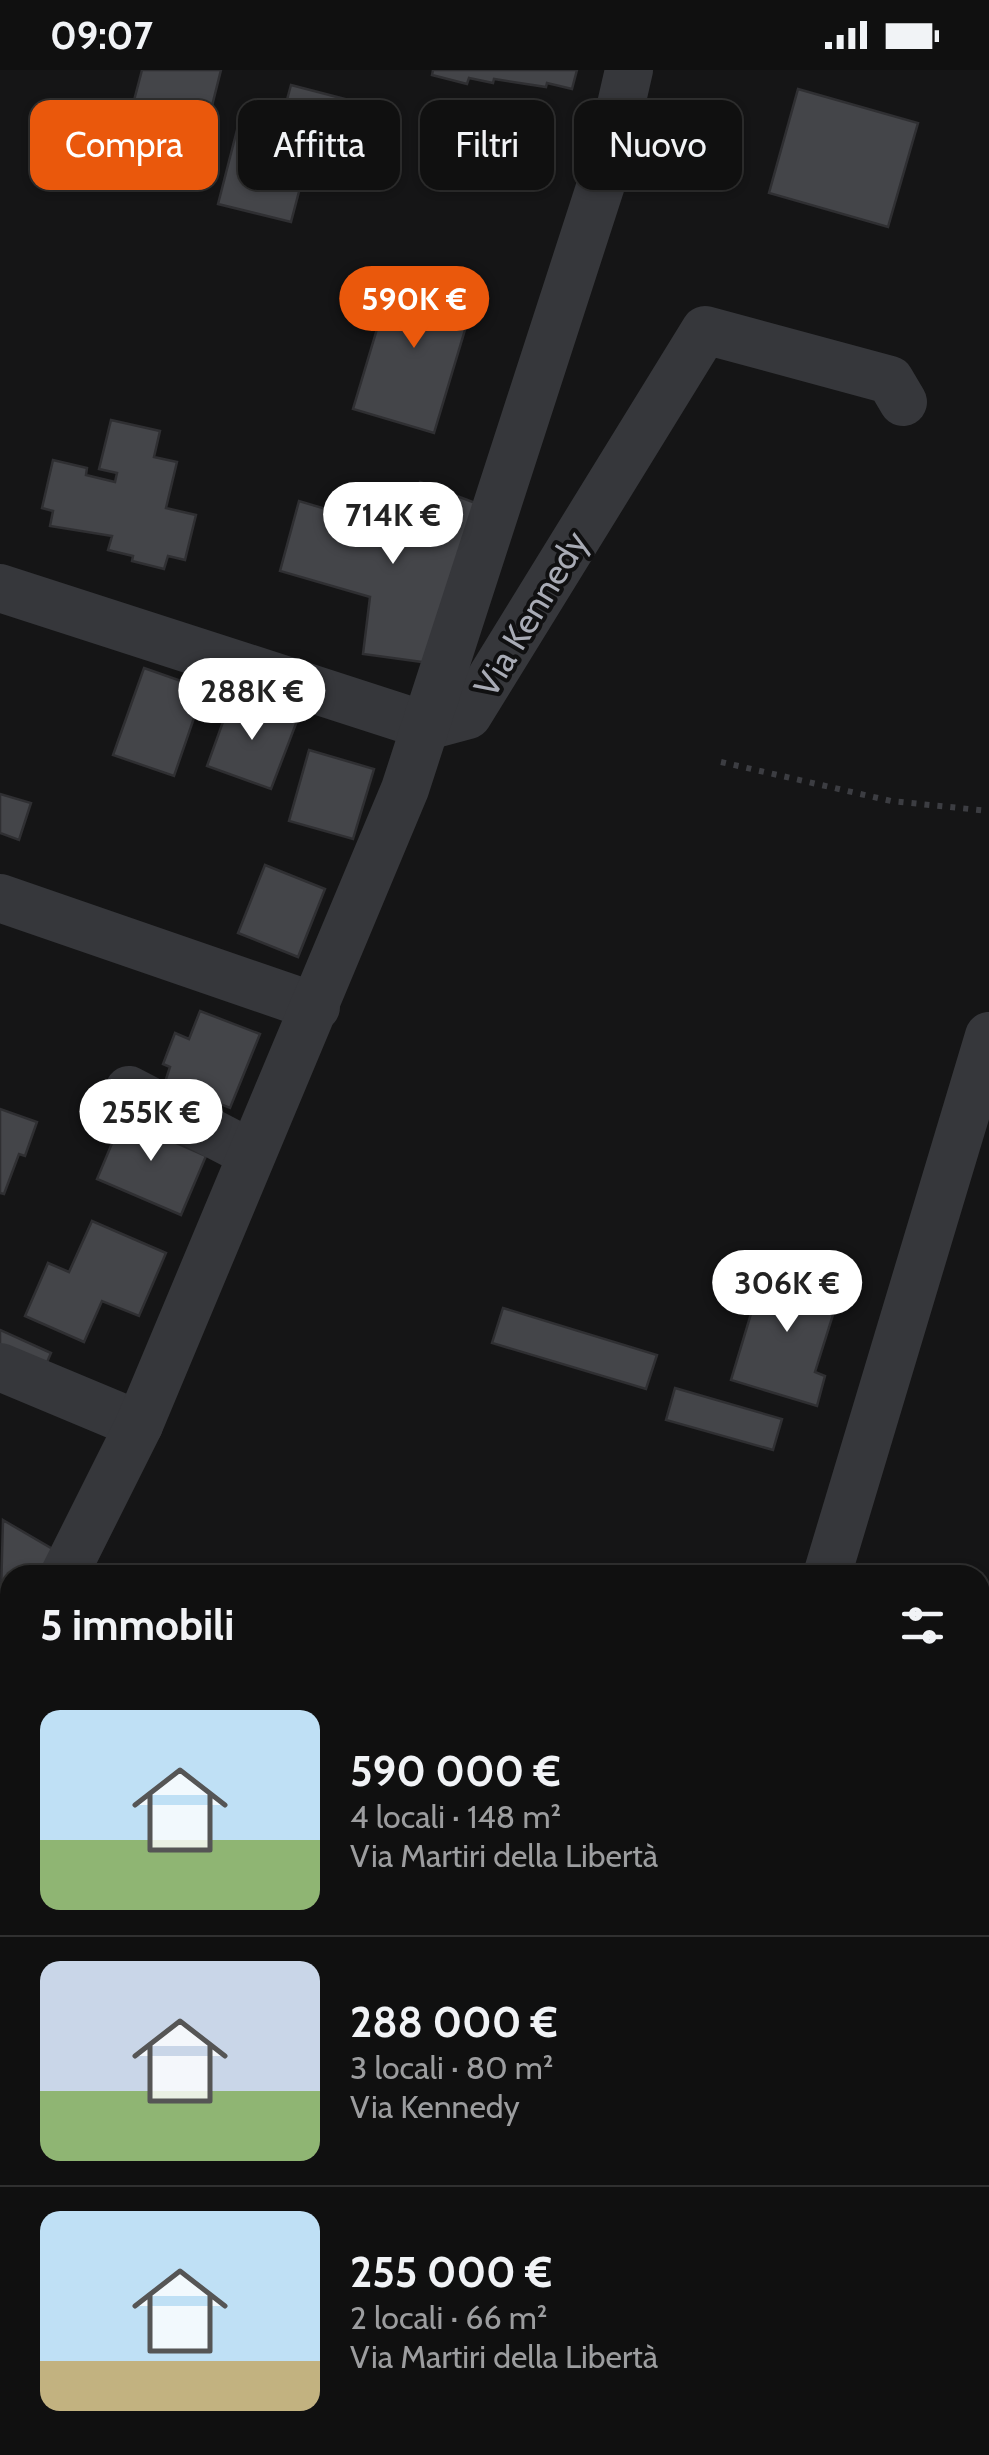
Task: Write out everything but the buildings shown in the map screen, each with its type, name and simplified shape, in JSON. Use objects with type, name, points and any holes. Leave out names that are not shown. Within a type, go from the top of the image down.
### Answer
[{"type":"street","points":[[69,1565],[139,1425],[250,1153],[316,1008],[427,726],[607,166],[629,70]]},
{"type":"street","name":"Via Kennedy","points":[[427,726],[468,716],[705,330],[890,380],[903,402]]},
{"type":"street","points":[[0,588],[427,726]]},
{"type":"street","points":[[0,898],[316,1008]]},
{"type":"street","points":[[830,1565],[989,1036]]},
{"type":"street","points":[[129,1090],[250,1153]]},
{"type":"street","points":[[0,1367],[139,1425]]},
{"type":"path","points":[[721,762],[891,802],[989,810]]}]
